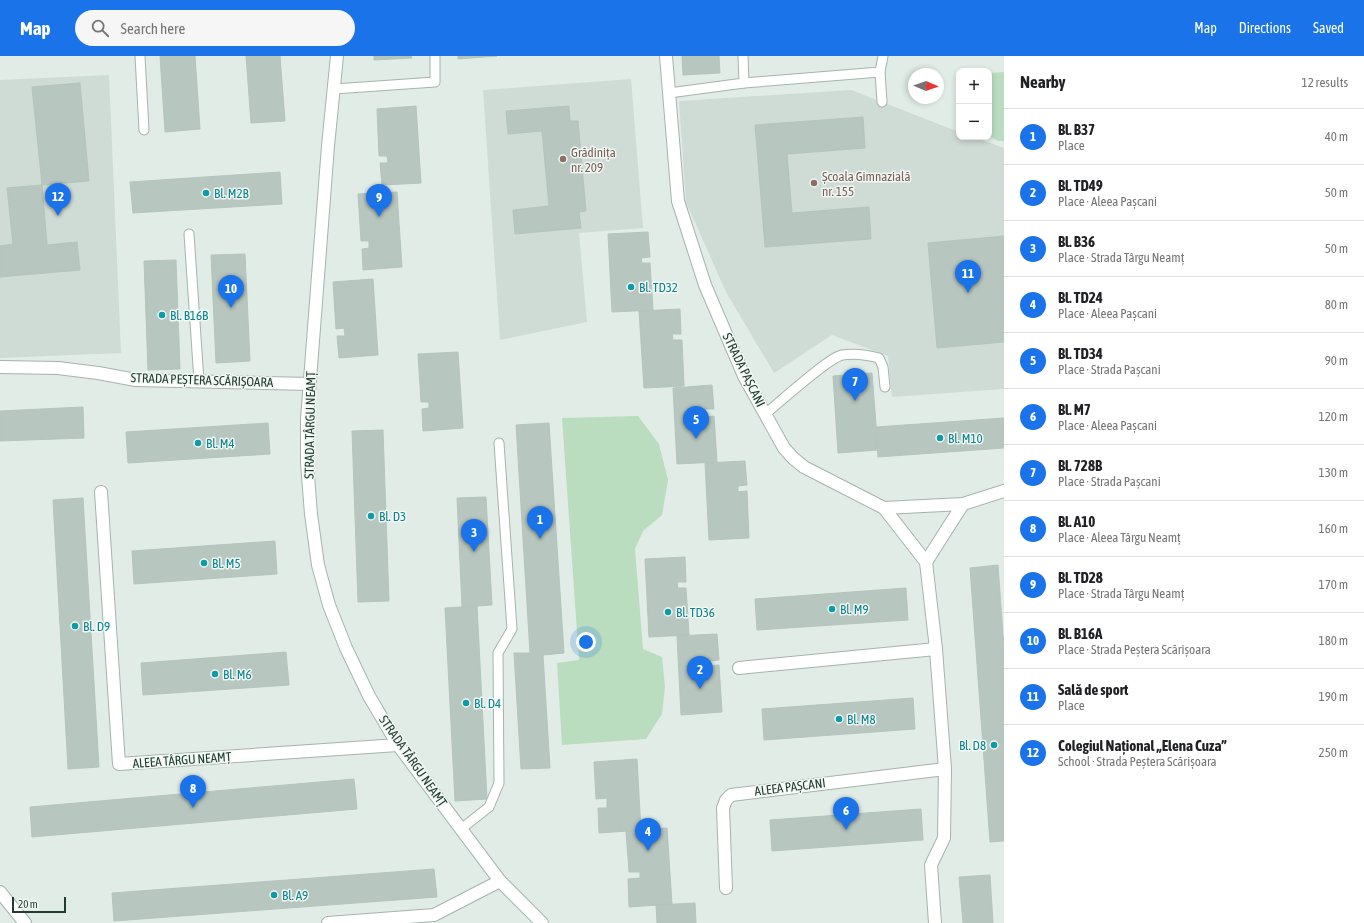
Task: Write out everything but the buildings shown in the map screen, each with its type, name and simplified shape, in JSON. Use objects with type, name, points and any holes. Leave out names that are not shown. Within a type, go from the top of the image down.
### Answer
[{"type":"street","name":"STRADA TÂRGU NEAMȚ","points":[[337,56],[310,384],[307,463],[311,514],[318,565],[329,605],[346,648],[369,696],[398,746],[500,881],[542,923]]},
{"type":"street","name":"STRADA PAȘCANI","points":[[666,56],[678,201],[705,285],[744,376],[784,448],[804,467],[884,508],[963,504],[1004,491]]},
{"type":"street","name":"STRADA PEȘTERA SCĂRIȘOARA","points":[[0,367],[58,368],[136,380],[310,384]]},
{"type":"street","name":"ALEEA TÂRGU NEAMȚ","points":[[101,492],[119,764],[398,746]]},
{"type":"street","points":[[926,562],[963,504]]},
{"type":"street","points":[[884,508],[926,562],[936,649],[945,769],[944,838],[931,865],[935,923]]},
{"type":"street","points":[[739,668],[936,649]]},
{"type":"street","name":"ALEEA PAȘCANI","points":[[726,888],[722,808],[726,800],[731,795],[945,769]]},
{"type":"street","points":[[328,923],[434,915],[500,881]]},
{"type":"street","points":[[0,892],[25,923]]},
{"type":"lane","points":[[140,56],[144,130]]},
{"type":"lane","points":[[334,89],[436,82],[435,56]]},
{"type":"lane","points":[[743,56],[744,83]]},
{"type":"lane","points":[[882,102],[880,72],[883,56]]},
{"type":"lane","points":[[669,93],[744,83],[880,72]]},
{"type":"lane","points":[[189,234],[199,381]]},
{"type":"lane","points":[[765,414],[823,367],[841,355],[869,355],[879,358],[883,367],[885,387]]},
{"type":"lane","points":[[461,829],[489,808],[498,783],[498,653],[512,629],[499,443]]},
{"type":"shaded area","points":[[109,75],[121,353],[0,358],[0,80]]},
{"type":"shaded area","name":"Grădinița nr. 209","points":[[631,79],[643,228],[579,233],[587,322],[500,340],[483,90]]},
{"type":"shaded area","points":[[851,90],[956,131],[956,140],[981,140],[1004,148],[1004,389],[892,397],[888,356],[832,335],[774,373],[726,292],[686,202],[679,101]]},
{"type":"green space","points":[[1004,72],[1004,141],[998,141],[992,138],[992,73]]},
{"type":"green space","points":[[638,416],[659,444],[668,480],[662,515],[643,531],[635,549],[643,649],[662,657],[665,687],[662,714],[646,739],[562,745],[557,663],[579,660],[562,418]]},
{"type":"place","name":"Grădinița nr. 209","points":[[563,159]]},
{"type":"place","name":"Școala Gimnazială nr. 155","points":[[814,183]]},
{"type":"place","name":"Bl. M2B","points":[[206,193]]},
{"type":"place","name":"Colegiul Național „Elena Cuza”","points":[[58,216]]},
{"type":"place","name":"Bl. TD28","points":[[379,217]]},
{"type":"place","name":"Bl. TD32","points":[[631,287]]},
{"type":"place","name":"Sală de sport","points":[[968,293]]},
{"type":"place","name":"Bl. B16A","points":[[231,308]]},
{"type":"place","name":"Bl. B16B","points":[[162,315]]},
{"type":"place","name":"Bl. 728B","points":[[855,401]]},
{"type":"place","name":"Bl. M10","points":[[940,438]]},
{"type":"place","name":"Bl. TD34","points":[[696,439]]},
{"type":"place","name":"Bl. M4","points":[[198,443]]},
{"type":"place","name":"Bl. D3","points":[[371,516]]},
{"type":"place","name":"Bl. B37","points":[[540,539]]},
{"type":"place","name":"Bl. B36","points":[[474,552]]},
{"type":"place","name":"Bl. M5","points":[[204,563]]},
{"type":"place","name":"Bl. M9","points":[[832,609]]},
{"type":"place","name":"Bl. TD36","points":[[668,612]]},
{"type":"place","name":"Bl. D9","points":[[75,626]]},
{"type":"place","name":"Bl. M6","points":[[215,674]]},
{"type":"place","name":"Bl. TD49","points":[[700,689]]},
{"type":"place","name":"Bl. D4","points":[[466,703]]},
{"type":"place","name":"Bl. M8","points":[[839,719]]},
{"type":"place","name":"Bl. D8","points":[[994,745]]},
{"type":"place","name":"Bl. A10","points":[[193,808]]},
{"type":"place","name":"Bl. M7","points":[[846,830]]},
{"type":"place","name":"Bl. TD24","points":[[648,851]]},
{"type":"place","name":"Bl. A9","points":[[274,895]]}]
